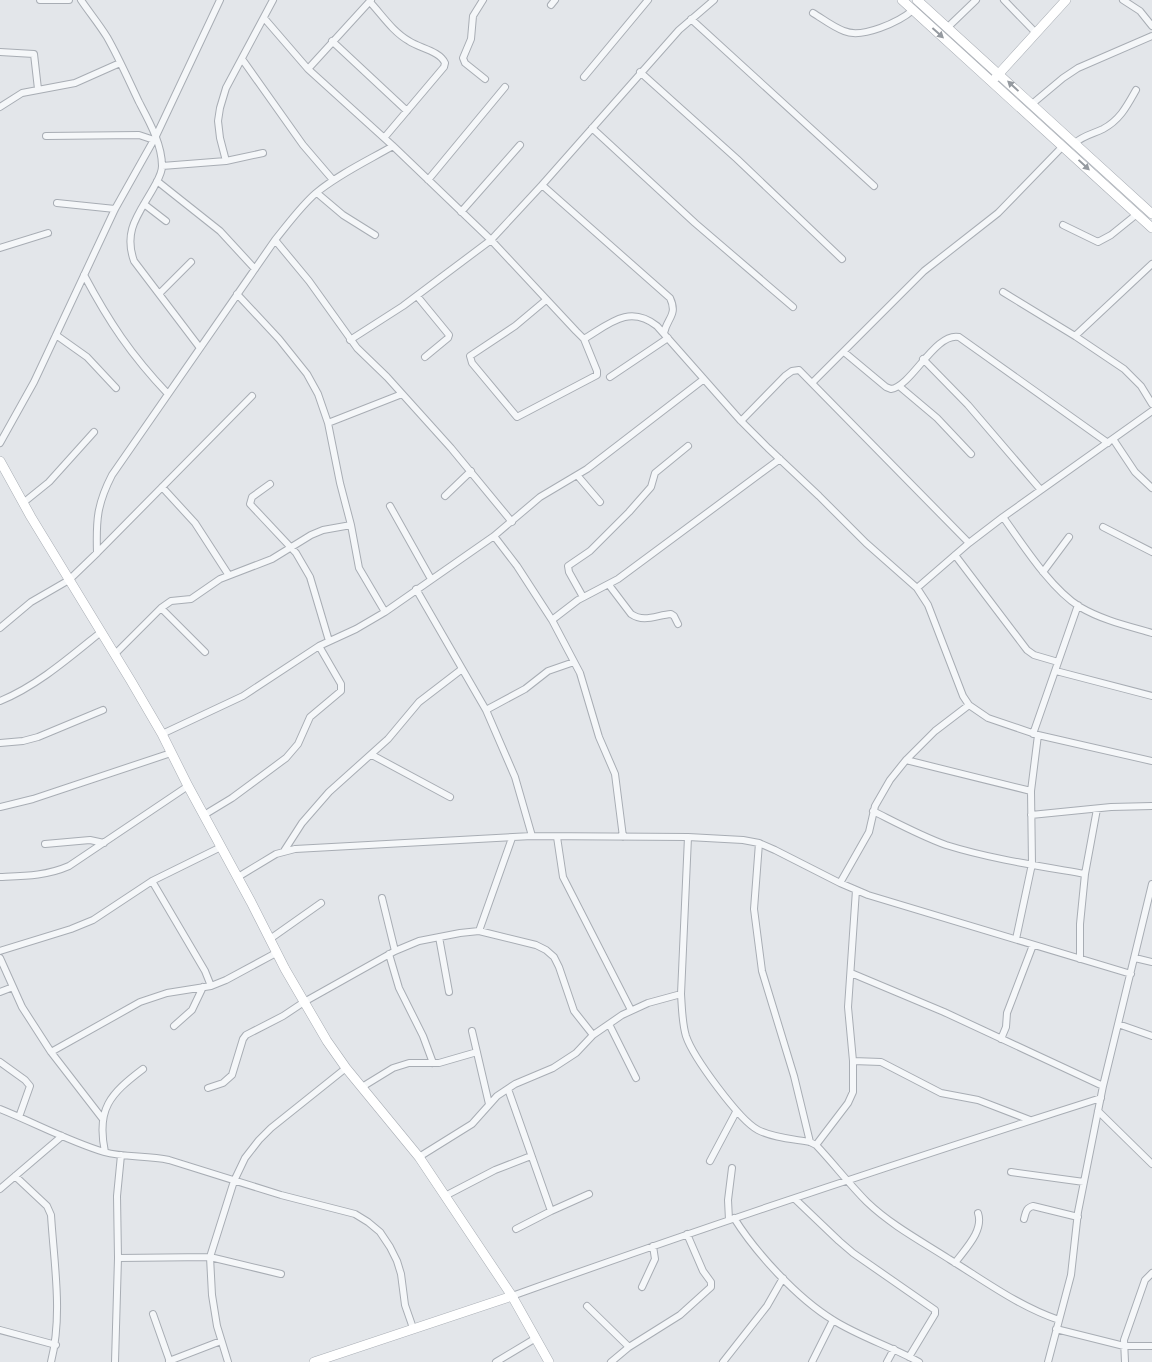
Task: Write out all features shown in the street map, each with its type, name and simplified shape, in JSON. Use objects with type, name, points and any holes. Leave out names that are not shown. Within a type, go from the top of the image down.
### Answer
[{"type":"street","points":[[40,0],[69,0]]},
{"type":"street","points":[[81,0],[106,36],[120,63],[155,138],[162,166],[157,181],[132,225],[129,238],[130,250],[134,261],[200,348]]},
{"type":"street","points":[[0,442],[26,398],[115,209],[155,138],[220,0]]},
{"type":"street","points":[[226,161],[218,121],[220,108],[226,88],[273,0]]},
{"type":"street","points":[[483,0],[474,16],[471,38],[463,58],[465,63],[485,79]]},
{"type":"street","points":[[584,77],[648,0]]},
{"type":"street","points":[[350,340],[417,296],[491,240],[679,30],[714,0]]},
{"type":"street","points":[[902,0],[1152,228]]},
{"type":"street","points":[[917,0],[1150,210]]},
{"type":"street","points":[[948,28],[976,0]]},
{"type":"street","points":[[1004,0],[1036,33]]},
{"type":"street","points":[[992,81],[1066,0]]},
{"type":"street","points":[[1123,0],[1140,11],[1152,26]]},
{"type":"street","points":[[308,69],[371,1],[400,35],[410,42],[438,55],[445,63],[444,67],[384,138]]},
{"type":"street","points":[[814,13],[850,33],[868,31],[894,24],[913,10]]},
{"type":"street","points":[[264,18],[308,69],[393,146],[491,240],[584,339],[597,375],[520,416],[514,415],[472,363],[470,356],[515,326],[546,300]]},
{"type":"street","points":[[691,19],[874,186]]},
{"type":"street","points":[[1032,104],[1078,68],[1152,36]]},
{"type":"street","points":[[332,41],[407,111]]},
{"type":"street","points":[[0,52],[34,54],[38,90]]},
{"type":"street","points":[[242,59],[303,145],[333,180]]},
{"type":"street","points":[[0,107],[22,93],[75,83],[120,63]]},
{"type":"street","points":[[640,72],[842,259]]},
{"type":"street","points":[[428,180],[505,87]]},
{"type":"street","points":[[1075,143],[1087,134],[1104,128],[1121,115],[1136,90]]},
{"type":"street","points":[[592,128],[695,223],[793,307]]},
{"type":"street","points":[[46,136],[139,135],[155,138]]},
{"type":"street","points":[[461,212],[520,145]]},
{"type":"street","points":[[97,553],[97,524],[100,504],[112,475],[275,240],[303,207],[333,180],[393,146]]},
{"type":"street","points":[[812,383],[924,271],[998,213],[1063,146]]},
{"type":"street","points":[[162,166],[226,161],[263,153]]},
{"type":"street","points":[[157,181],[220,230],[255,269]]},
{"type":"street","points":[[542,185],[670,298],[674,306],[673,314],[666,324],[666,336]]},
{"type":"street","points":[[317,193],[343,215],[376,235]]},
{"type":"street","points":[[57,204],[115,209]]},
{"type":"street","points":[[144,204],[166,221]]},
{"type":"street","points":[[1063,225],[1098,242],[1111,235],[1137,214]]},
{"type":"street","points":[[0,248],[48,234]]},
{"type":"street","points":[[275,240],[309,280],[350,340],[402,394],[471,471],[512,522]]},
{"type":"street","points":[[159,294],[192,262]]},
{"type":"street","points":[[1075,336],[1152,264]]},
{"type":"street","points":[[84,275],[112,326],[138,361],[168,394]]},
{"type":"street","points":[[1002,292],[1075,336],[1133,377],[1152,404]]},
{"type":"street","points":[[237,294],[279,339],[307,374],[318,394],[328,423],[359,568],[385,612]]},
{"type":"street","points":[[417,296],[449,335],[448,338],[425,357]]},
{"type":"street","points":[[584,339],[620,318],[634,316],[647,318],[666,336],[741,421],[866,543],[917,588],[928,605],[969,705],[988,718],[1035,734],[1152,761]]},
{"type":"street","points":[[56,335],[87,357],[116,388]]},
{"type":"street","points":[[610,377],[666,336]]},
{"type":"street","points":[[844,352],[891,389],[899,386],[947,338],[958,337],[1110,441],[1135,472],[1152,488]]},
{"type":"street","points":[[924,359],[968,405],[1040,489]]},
{"type":"street","points":[[741,421],[785,376],[792,371],[799,370],[968,543]]},
{"type":"street","points":[[162,734],[243,696],[319,646],[356,629],[385,612],[494,536],[540,497],[604,456],[704,379]]},
{"type":"street","points":[[899,386],[937,418],[971,454]]},
{"type":"street","points":[[328,423],[402,394]]},
{"type":"street","points":[[0,628],[31,602],[69,580],[252,396]]},
{"type":"street","points":[[917,588],[968,543],[1002,517],[1152,412]]},
{"type":"street","points":[[23,503],[49,482],[94,432]]},
{"type":"street","points":[[584,597],[569,572],[568,566],[590,551],[630,512],[651,487],[655,473],[688,446]]},
{"type":"street","points":[[552,620],[584,597],[609,585],[780,459]]},
{"type":"street","points":[[1,466],[162,734],[276,953],[304,1002],[346,1068],[419,1157],[512,1296],[549,1362]]},
{"type":"street","points":[[445,496],[471,471]]},
{"type":"street","points":[[577,475],[600,502]]},
{"type":"street","points":[[270,484],[252,497],[250,504],[291,547],[310,578],[329,641]]},
{"type":"street","points":[[162,487],[204,534],[228,574]]},
{"type":"street","points":[[390,506],[431,579]]},
{"type":"street","points":[[1002,517],[1043,572],[1078,606],[1112,621],[1152,633]]},
{"type":"street","points":[[115,654],[161,608],[171,601],[191,599],[228,574],[262,564],[311,535],[324,530],[351,525]]},
{"type":"street","points":[[1103,527],[1152,552]]},
{"type":"street","points":[[494,536],[517,566],[552,620],[582,680],[599,737],[614,774],[623,837]]},
{"type":"street","points":[[1043,572],[1069,537]]},
{"type":"street","points":[[955,555],[1027,650],[1034,655],[1058,662]]},
{"type":"street","points":[[609,585],[635,617],[646,619],[671,614],[678,624]]},
{"type":"street","points":[[416,589],[486,710],[515,777],[532,836]]},
{"type":"street","points":[[1016,940],[1032,864],[1031,791],[1035,734],[1078,606]]},
{"type":"street","points":[[161,608],[205,652]]},
{"type":"street","points":[[0,701],[21,691],[61,664],[101,632]]},
{"type":"street","points":[[204,815],[232,798],[286,758],[298,744],[310,717],[341,691],[341,684],[319,646]]},
{"type":"street","points":[[486,710],[525,688],[548,671],[574,662]]},
{"type":"street","points":[[284,851],[297,829],[329,792],[388,739],[418,702],[462,669]]},
{"type":"street","points":[[1056,671],[1152,696]]},
{"type":"street","points":[[840,883],[868,832],[873,811],[890,780],[906,760],[935,732],[969,705]]},
{"type":"street","points":[[0,743],[23,741],[38,737],[103,710]]},
{"type":"street","points":[[0,806],[33,799],[75,786],[171,753]]},
{"type":"street","points":[[372,755],[450,798]]},
{"type":"street","points":[[906,760],[1031,791]]},
{"type":"street","points":[[0,877],[35,876],[54,873],[69,866],[188,786]]},
{"type":"street","points":[[1031,815],[1097,808],[1152,806]]},
{"type":"street","points":[[1080,959],[1080,924],[1085,874],[1097,808]]},
{"type":"street","points":[[873,811],[919,834],[984,856],[1085,874]]},
{"type":"street","points":[[238,877],[284,851],[532,836],[743,840],[759,843],[856,890],[1131,974]]},
{"type":"street","points":[[557,837],[563,878],[631,1010]]},
{"type":"street","points":[[479,931],[512,838]]},
{"type":"street","points":[[688,838],[681,994],[682,1018],[691,1050],[736,1112],[747,1123],[769,1135],[813,1143]]},
{"type":"street","points":[[45,844],[90,840],[104,843]]},
{"type":"street","points":[[759,843],[754,909],[762,971],[813,1143],[846,1180],[890,1222],[1000,1292],[1041,1314],[1059,1320]]},
{"type":"street","points":[[0,951],[72,929],[92,920],[152,881],[221,847]]},
{"type":"street","points":[[152,881],[205,971],[211,986]]},
{"type":"street","points":[[1048,1362],[1073,1262],[1078,1217],[1103,1086],[1152,884]]},
{"type":"street","points":[[813,1143],[848,1103],[853,1092],[853,1061],[848,1007],[856,890]]},
{"type":"street","points":[[382,898],[400,988],[423,1036],[433,1063]]},
{"type":"street","points":[[270,939],[320,904]]},
{"type":"street","points":[[208,1088],[223,1083],[232,1075],[243,1039],[246,1035],[284,1016],[304,1002],[392,952],[419,941],[460,933],[479,931],[536,945],[546,950],[554,957],[559,967],[574,1011],[593,1035]]},
{"type":"street","points":[[439,937],[449,992]]},
{"type":"street","points":[[1001,1039],[1006,1027],[1008,1013],[1034,945]]},
{"type":"street","points":[[51,1052],[140,1002],[168,993],[211,986],[276,953]]},
{"type":"street","points":[[0,958],[22,1007],[51,1052],[102,1118]]},
{"type":"street","points":[[1135,958],[1152,962]]},
{"type":"street","points":[[851,973],[895,991],[1103,1086]]},
{"type":"street","points":[[0,992],[13,987]]},
{"type":"street","points":[[174,1026],[192,1010],[203,988]]},
{"type":"street","points":[[419,1157],[472,1124],[497,1096],[515,1084],[553,1068],[573,1056],[593,1035],[631,1010],[681,994]]},
{"type":"street","points":[[609,1024],[636,1078]]},
{"type":"street","points":[[1118,1024],[1152,1036]]},
{"type":"street","points":[[472,1031],[489,1104]]},
{"type":"street","points":[[362,1088],[393,1068],[410,1064],[433,1063],[477,1052]]},
{"type":"street","points":[[853,1061],[881,1062],[942,1093],[978,1100],[1031,1120]]},
{"type":"street","points":[[0,1062],[25,1080],[30,1086],[19,1117]]},
{"type":"street","points":[[228,1362],[221,1341],[212,1295],[210,1257],[234,1181],[245,1158],[259,1140],[271,1128],[346,1068]]},
{"type":"street","points":[[105,1152],[102,1140],[102,1118],[109,1102],[117,1091],[143,1069]]},
{"type":"street","points":[[508,1089],[551,1210]]},
{"type":"street","points":[[314,1362],[512,1296],[846,1180],[1101,1098]]},
{"type":"street","points":[[0,1109],[105,1152],[169,1160],[234,1181],[355,1214],[380,1232],[390,1247],[401,1274],[405,1306],[413,1328]]},
{"type":"street","points":[[1098,1111],[1152,1164]]},
{"type":"street","points":[[710,1161],[736,1112]]},
{"type":"street","points":[[2,1186],[62,1136]]},
{"type":"street","points":[[115,1362],[118,1258],[117,1196],[121,1155]]},
{"type":"street","points":[[445,1196],[495,1170],[531,1156]]},
{"type":"street","points":[[732,1168],[728,1200],[732,1219],[783,1278],[833,1320],[919,1362]]},
{"type":"street","points":[[1011,1172],[1084,1182]]},
{"type":"street","points":[[15,1176],[47,1206],[50,1215],[58,1312],[56,1345],[51,1362]]},
{"type":"street","points":[[516,1229],[551,1210],[589,1194]]},
{"type":"street","points":[[795,1199],[853,1253],[935,1310],[935,1314],[909,1357]]},
{"type":"street","points":[[1024,1219],[1028,1207],[1033,1206],[1078,1217]]},
{"type":"street","points":[[955,1263],[975,1235],[980,1219],[978,1214]]},
{"type":"street","points":[[611,1362],[629,1347],[680,1315],[712,1285],[687,1234]]},
{"type":"street","points":[[642,1287],[655,1259],[653,1246]]},
{"type":"street","points":[[118,1258],[210,1257],[281,1274]]},
{"type":"street","points":[[1125,1362],[1124,1340],[1145,1280],[1152,1273]]},
{"type":"street","points":[[723,1362],[767,1306],[783,1278]]},
{"type":"street","points":[[587,1306],[629,1347]]},
{"type":"street","points":[[153,1314],[169,1362],[221,1341]]},
{"type":"street","points":[[812,1362],[833,1320]]},
{"type":"street","points":[[1056,1329],[1124,1346],[1152,1346]]},
{"type":"street","points":[[0,1330],[56,1345]]},
{"type":"street","points":[[496,1362],[536,1338]]},
{"type":"street","points":[[887,1362],[894,1349]]}]
